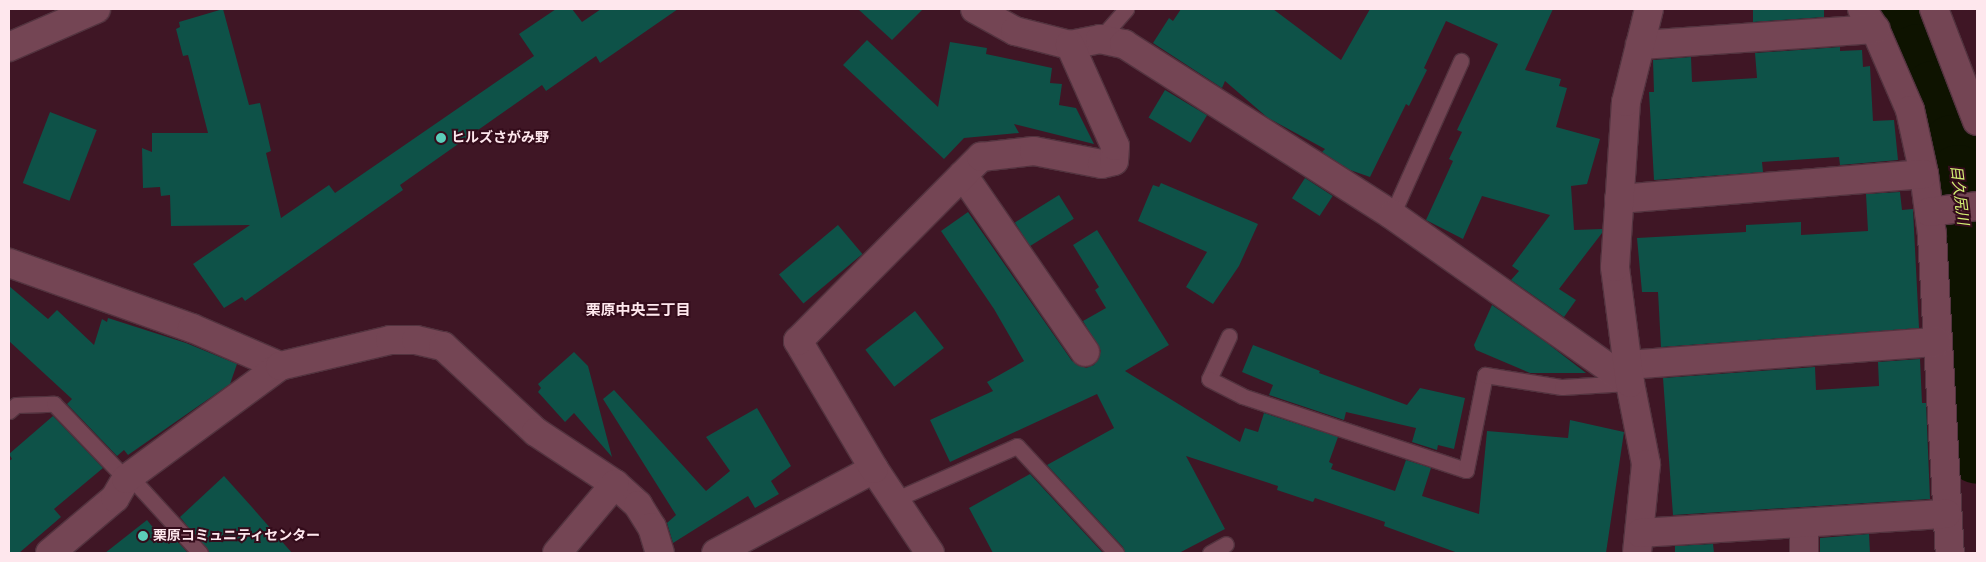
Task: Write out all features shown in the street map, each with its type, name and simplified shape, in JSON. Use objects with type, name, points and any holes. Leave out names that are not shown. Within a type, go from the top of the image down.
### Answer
[{"type":"street","points":[[9,47],[96,9]]},
{"type":"street","points":[[975,9],[1015,31],[1070,45],[1100,38],[1124,44],[1392,215],[1628,374],[1937,342]]},
{"type":"street","points":[[1649,9],[1626,102],[1615,267],[1628,374],[1646,464],[1639,543],[1804,523],[1946,514]]},
{"type":"street","points":[[1940,10],[1977,120]]},
{"type":"street","points":[[1640,45],[1868,19],[1910,110],[1924,174],[1936,211],[1937,342],[1946,514],[1950,553]]},
{"type":"street","points":[[930,553],[874,469],[798,341],[981,157],[1034,151],[1102,164],[1114,161],[1115,146],[1070,45]]},
{"type":"street","points":[[1619,199],[1924,174]]},
{"type":"street","points":[[963,175],[1085,352]]},
{"type":"street","points":[[1936,211],[1977,206]]},
{"type":"street","points":[[9,263],[192,328],[280,366]]},
{"type":"street","points":[[50,553],[115,498],[126,479],[280,366],[390,340],[416,340],[443,346],[536,432],[615,484],[638,505],[652,527],[660,553]]},
{"type":"street","points":[[716,553],[874,469]]},
{"type":"street","points":[[557,553],[615,484]]},
{"type":"street","points":[[1804,523],[1804,553]]},
{"type":"lane","points":[[1100,38],[1126,9]]},
{"type":"lane","points":[[1392,215],[1461,61]]},
{"type":"lane","points":[[1230,336],[1209,379],[1242,396],[1466,470],[1485,375],[1562,387],[1628,374]]},
{"type":"lane","points":[[9,411],[16,405],[54,404],[126,479],[135,482],[200,553]]},
{"type":"lane","points":[[894,500],[1017,446],[1116,553]]},
{"type":"lane","points":[[1210,553],[1226,544]]},
{"type":"building","points":[[223,9],[249,105],[260,103],[271,151],[266,153],[281,218],[329,185],[335,193],[534,56],[519,34],[556,9],[572,9],[582,22],[601,9],[678,9],[600,63],[596,56],[546,91],[542,85],[400,185],[403,190],[245,301],[242,297],[224,308],[193,264],[250,225],[171,226],[170,195],[161,196],[160,187],[143,188],[142,148],[152,152],[152,133],[208,133],[188,55],[183,56],[176,29],[180,27],[179,22]]},
{"type":"building","points":[[858,9],[923,9],[892,40]]},
{"type":"building","points":[[1181,9],[1273,9],[1341,60],[1370,9],[1553,9],[1525,70],[1561,79],[1559,86],[1567,88],[1556,127],[1600,139],[1587,184],[1571,186],[1574,230],[1602,229],[1602,233],[1559,289],[1576,300],[1564,317],[1511,280],[1519,271],[1512,266],[1550,215],[1482,196],[1463,239],[1426,220],[1453,161],[1449,159],[1462,132],[1457,130],[1498,44],[1446,21],[1424,68],[1427,70],[1409,106],[1406,104],[1370,177],[1350,170],[1322,152],[1325,149],[1268,118],[1225,81],[1222,88],[1153,43],[1169,18],[1173,21]]},
{"type":"building","points":[[1753,9],[1824,9],[1824,17],[1753,22]]},
{"type":"building","points":[[867,40],[938,107],[950,42],[987,48],[986,54],[1052,68],[1050,83],[1062,84],[1059,105],[1076,108],[1094,144],[1014,124],[1019,133],[964,138],[944,159],[843,65]]},
{"type":"building","points":[[1840,47],[1840,51],[1862,50],[1863,67],[1870,66],[1873,121],[1894,120],[1898,160],[1840,165],[1839,157],[1762,162],[1763,172],[1654,180],[1649,92],[1654,92],[1653,60],[1691,57],[1692,82],[1757,78],[1755,53]]},
{"type":"building","points":[[1165,90],[1207,115],[1191,143],[1149,117]]},
{"type":"building","points":[[50,112],[97,130],[69,201],[23,183]]},
{"type":"building","points":[[1305,178],[1333,196],[1320,216],[1292,198]]},
{"type":"building","points":[[1161,183],[1258,224],[1239,266],[1213,304],[1186,287],[1207,252],[1138,221],[1153,185],[1159,187]]},
{"type":"building","points":[[1900,192],[1902,210],[1913,209],[1919,328],[1661,347],[1658,292],[1642,292],[1637,238],[1746,232],[1746,225],[1801,222],[1801,235],[1868,231],[1866,194]]},
{"type":"building","points":[[1059,195],[1074,219],[1030,246],[1015,223]]},
{"type":"building","points":[[968,212],[1072,361],[1086,368],[1094,365],[1101,351],[1083,321],[1106,308],[1095,290],[1099,287],[1073,245],[1097,230],[1169,345],[1125,371],[1240,442],[1245,428],[1258,432],[1264,413],[1338,437],[1329,462],[1333,464],[1331,469],[1395,491],[1406,460],[1431,468],[1422,496],[1479,514],[1487,431],[1568,438],[1570,420],[1624,432],[1606,553],[1458,553],[1384,526],[1385,522],[1315,498],[1313,502],[1277,490],[1278,486],[1186,456],[1225,529],[1179,553],[1125,553],[1123,547],[1047,465],[1114,428],[1097,394],[950,462],[930,420],[993,391],[987,382],[1024,361],[994,309],[941,231]]},
{"type":"building","points":[[838,225],[862,254],[803,304],[779,274]]},
{"type":"building","points":[[9,286],[48,319],[57,310],[94,345],[102,319],[107,322],[108,318],[186,343],[237,364],[230,384],[128,455],[124,450],[117,456],[67,404],[72,399],[9,341]]},
{"type":"building","points":[[1492,305],[1586,373],[1530,373],[1476,350],[1474,345]]},
{"type":"building","points":[[915,311],[944,348],[894,387],[865,350]]},
{"type":"building","points":[[1253,345],[1320,371],[1319,373],[1407,405],[1420,388],[1465,398],[1454,449],[1438,445],[1437,450],[1412,442],[1416,428],[1346,412],[1344,420],[1269,395],[1273,385],[1242,372]]},
{"type":"building","points":[[574,352],[588,366],[612,457],[574,413],[565,422],[538,392],[541,388],[538,384]]},
{"type":"building","points":[[1920,359],[1922,403],[1926,403],[1930,499],[1673,515],[1663,378],[1815,367],[1816,390],[1879,386],[1878,362]]},
{"type":"building","points":[[614,390],[706,491],[730,471],[706,437],[757,408],[791,466],[771,481],[779,494],[755,508],[748,496],[673,543],[667,523],[676,515],[603,399]]},
{"type":"building","points":[[53,416],[103,468],[54,509],[61,517],[19,553],[9,553],[9,461],[12,459],[9,454]]},
{"type":"building","points":[[1030,474],[1103,553],[993,553],[969,508]]},
{"type":"building","points":[[224,476],[292,553],[209,553],[180,517]]},
{"type":"building","name":"栗原コミュニティセンター","points":[[147,520],[159,535],[166,529],[188,553],[105,553]]},
{"type":"building","points":[[1869,534],[1870,553],[1820,553],[1820,538]]},
{"type":"building","points":[[1713,544],[1714,553],[1675,553],[1675,546]]},
{"type":"waterway","name":"目久尻川","points":[[1892,9],[1918,54],[1933,91],[1952,145],[1958,175],[1966,245],[1977,453]]},
{"type":"place","name":"ヒルズさがみ野","points":[[441,138]]},
{"type":"place","name":"栗原コミュニティセンター","points":[[143,536]]},
{"type":"district","name":"栗原中央三丁目","points":[[638,311]]}]
